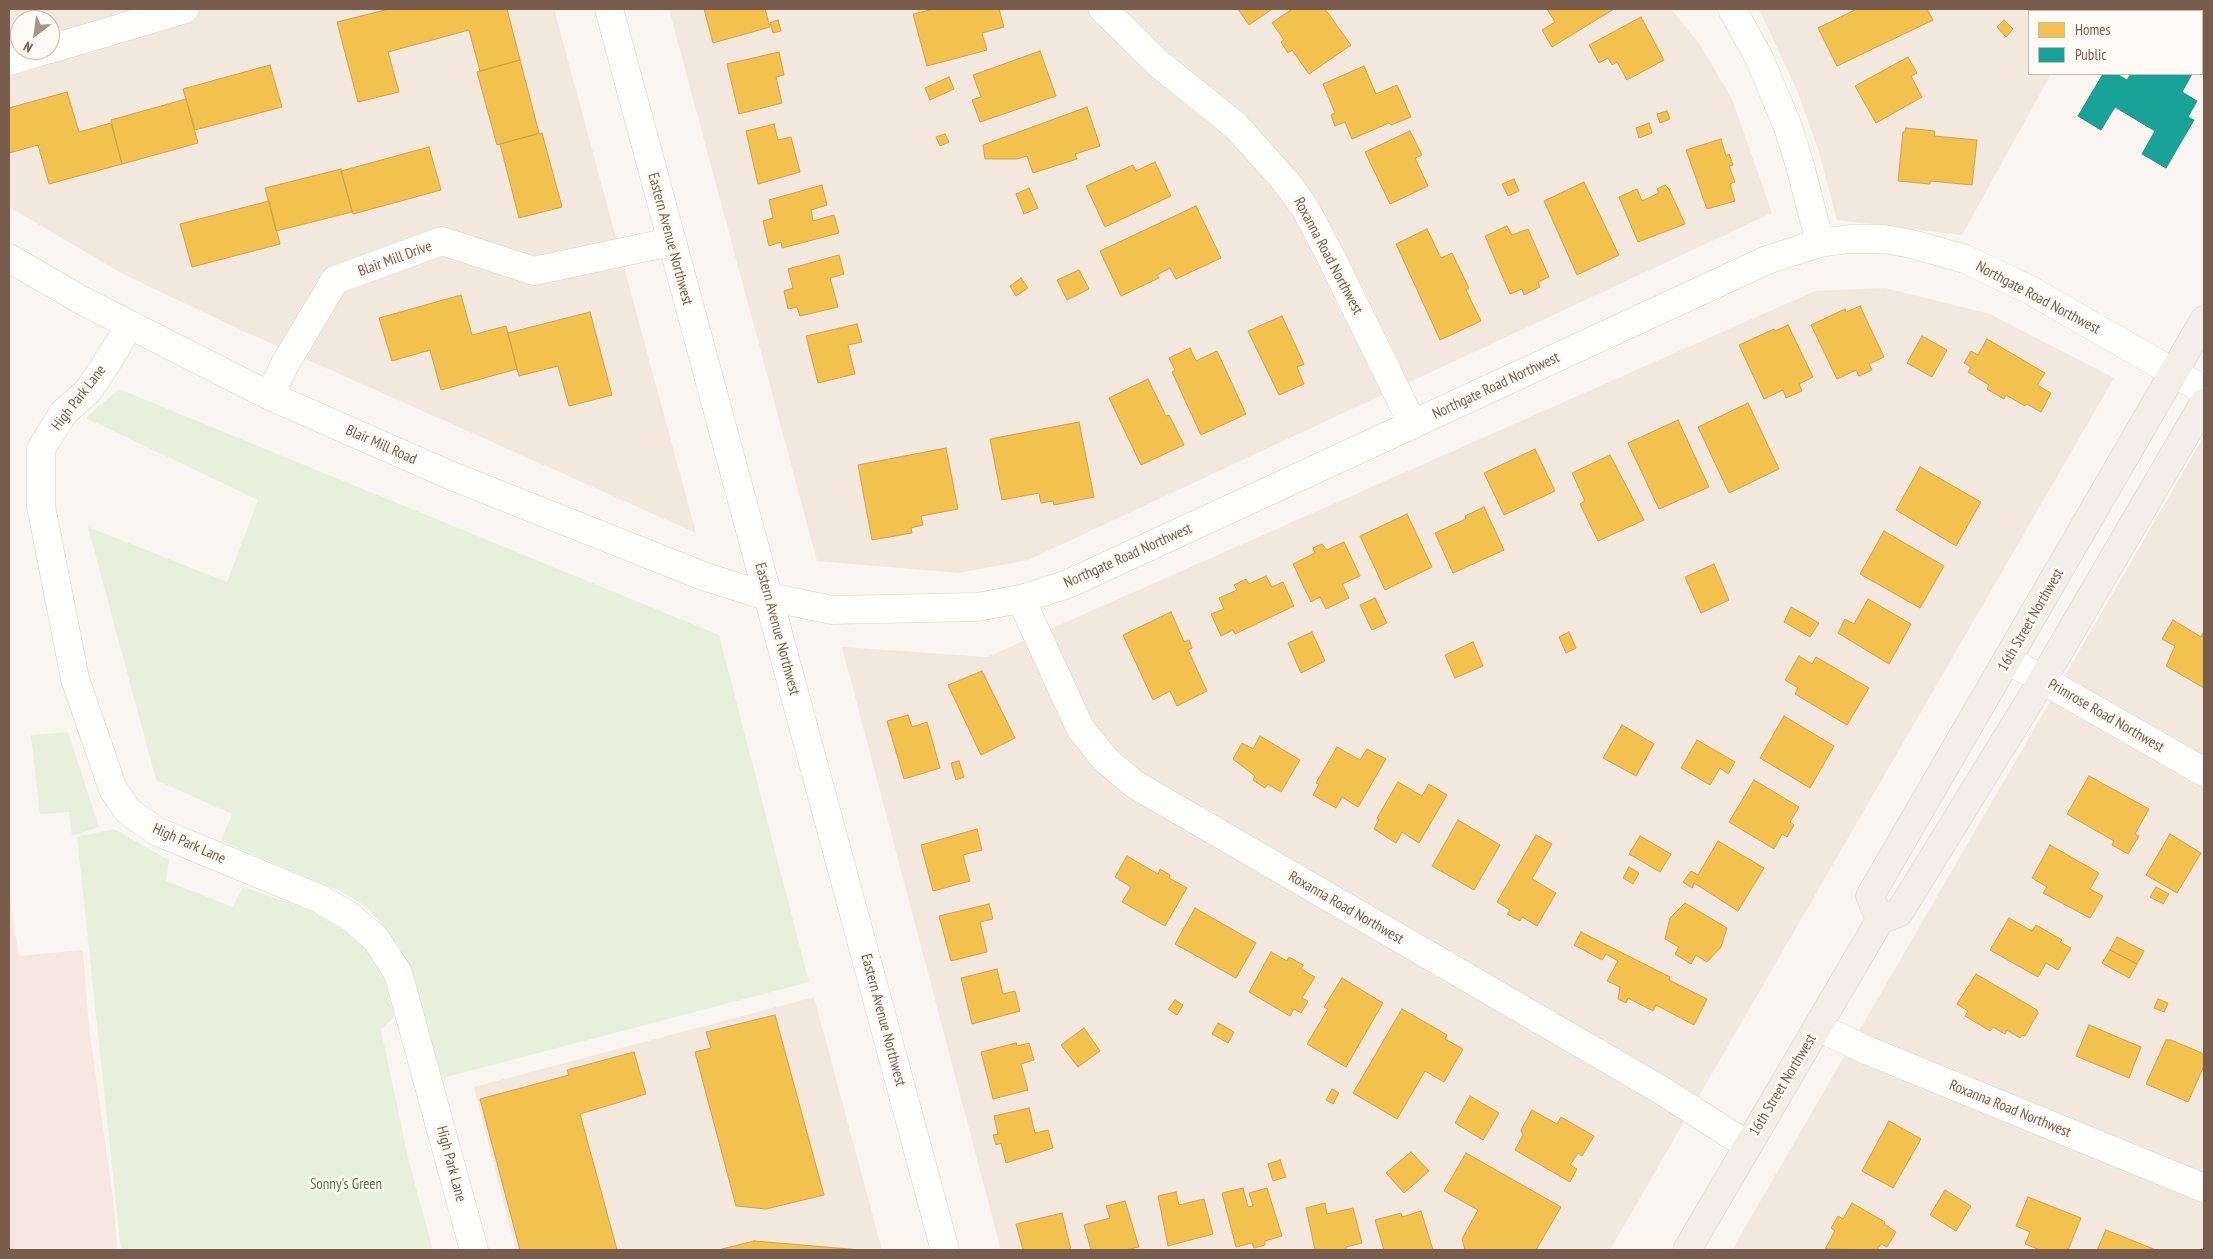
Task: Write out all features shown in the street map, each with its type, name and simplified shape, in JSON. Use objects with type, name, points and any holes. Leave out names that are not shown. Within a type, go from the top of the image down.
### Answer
[{"type":"main road","name":"16th Street Northwest","points":[[1686,1250],[1880,920],[1870,896],[2204,320]]},
{"type":"main road","points":[[1880,920],[1899,913],[2042,679],[2204,403]]},
{"type":"street","points":[[60,45],[185,9]]},
{"type":"street","name":"Eastern Avenue Northwest","points":[[609,9],[670,242],[769,597],[945,1250]]},
{"type":"street","name":"Roxanna Road Northwest","points":[[1102,9],[1159,64],[1236,126],[1288,183],[1305,208],[1328,251],[1413,424]]},
{"type":"street","points":[[1732,9],[1760,60],[1788,127],[1820,243]]},
{"type":"street","name":"Northgate Road Northwest","points":[[769,597],[832,610],[954,609],[1021,599],[1068,584],[1767,260],[1820,243],[1850,239],[1884,239],[1929,248],[1965,259],[2030,290],[2204,390]]},
{"type":"street","name":"Blair Mill Drive","points":[[270,396],[285,364],[335,280],[442,241],[534,271],[670,242]]},
{"type":"street","name":"Blair Mill Road","points":[[9,258],[81,300],[270,396],[452,476],[703,576],[769,597]]},
{"type":"street","name":"High Park Lane","points":[[130,325],[93,384],[64,412],[41,449],[40,506],[75,679],[113,789],[128,811],[156,831],[320,899],[348,915],[376,939],[398,973],[474,1250]]},
{"type":"street","name":"Roxanna Road Northwest","points":[[1021,599],[1080,728],[1105,759],[1134,784],[1661,1090],[1747,1145]]},
{"type":"street","name":"Primrose Road Northwest","points":[[2008,660],[2204,772]]},
{"type":"street","name":"Roxanna Road Northwest","points":[[1818,1027],[1864,1049],[2204,1188]]},
{"type":"shaded area","points":[[9,9],[554,9],[696,533],[241,330],[123,274],[9,207]]},
{"type":"shaded area","points":[[669,9],[1671,9],[1700,45],[1732,99],[1772,213],[1028,560],[959,573],[817,561]]},
{"type":"shaded area","points":[[1759,9],[2086,9],[2028,10],[2028,75],[2050,75],[1962,235],[1837,220],[1819,152],[1797,90]]},
{"type":"shaded area","points":[[1885,288],[1990,314],[2114,378],[1610,1250],[1001,1250],[842,647],[987,657],[1815,291]]},
{"type":"shaded area","points":[[2204,436],[2204,1250],[1732,1250]]},
{"type":"shaded area","points":[[9,896],[19,956],[83,950],[89,1028],[113,1198],[117,1250],[9,1250]]},
{"type":"shaded area","points":[[814,997],[882,1250],[516,1250],[474,1087]]},
{"type":"green space","points":[[119,389],[719,635],[809,982],[439,1079],[400,947],[367,907],[340,891],[221,841],[232,814],[156,780],[88,527],[227,582],[258,500],[86,418]]},
{"type":"green space","points":[[68,732],[99,827],[72,836],[69,812],[40,814],[31,735]]},
{"type":"green space","name":"Sonny's Green","points":[[114,829],[169,860],[166,881],[233,907],[243,887],[310,910],[359,940],[386,982],[394,1017],[381,1030],[409,1162],[433,1250],[121,1250],[77,837]]},
{"type":"building: Homes","points":[[389,9],[507,9],[520,60],[480,71],[469,30],[388,52],[399,92],[358,102],[337,22]]},
{"type":"building: Homes","points":[[704,9],[765,9],[770,27],[713,43]]},
{"type":"building: Homes","points":[[934,9],[999,9],[1004,27],[982,33],[987,50],[927,66],[913,14]]},
{"type":"building: Homes","points":[[1238,9],[1272,9],[1249,25]]},
{"type":"building: Homes","points":[[1292,9],[1325,9],[1351,45],[1309,74],[1292,50],[1288,53],[1281,42],[1284,40],[1272,23]]},
{"type":"building: Homes","points":[[1547,9],[1614,9],[1552,47],[1542,30],[1555,22]]},
{"type":"building: Homes","points":[[1857,9],[1927,9],[1933,20],[1837,66],[1818,28]]},
{"type":"building: Homes","points":[[1641,17],[1664,60],[1627,80],[1617,62],[1612,65],[1608,58],[1599,63],[1589,45]]},
{"type":"building: Homes","points":[[778,20],[781,31],[773,33],[770,23]]},
{"type":"building: Homes","points":[[2004,20],[2013,29],[2006,37],[1997,27]]},
{"type":"building: Homes","points":[[1040,51],[1056,96],[980,122],[972,100],[981,97],[973,75]]},
{"type":"building: Homes","points":[[779,52],[784,75],[776,77],[782,103],[739,114],[727,64]]},
{"type":"building: Homes","points":[[1908,57],[1917,73],[1911,76],[1922,97],[1876,123],[1855,86]]},
{"type":"building: Homes","points":[[520,60],[539,133],[497,145],[477,72]]},
{"type":"building: Homes","points":[[270,65],[282,107],[195,130],[183,89]]},
{"type":"building: Homes","points":[[1364,66],[1376,94],[1397,85],[1411,117],[1391,125],[1389,123],[1352,139],[1345,122],[1335,126],[1331,115],[1335,113],[1323,84]]},
{"type":"building: Homes","points":[[949,77],[954,89],[930,100],[925,88]]},
{"type":"building: Homes","points":[[67,92],[79,132],[111,123],[122,164],[49,184],[38,145],[9,153],[9,108]]},
{"type":"building: Homes","points":[[186,99],[198,143],[122,164],[111,120]]},
{"type":"building: Homes","points":[[1087,107],[1100,146],[1075,154],[1077,159],[1033,173],[1027,156],[1017,159],[985,159],[983,145]]},
{"type":"building: Homes","points":[[1667,111],[1670,119],[1660,123],[1657,114]]},
{"type":"building: Homes","points":[[1649,123],[1652,133],[1639,138],[1636,128]]},
{"type":"building: Homes","points":[[774,124],[778,140],[791,137],[800,172],[758,184],[746,131]]},
{"type":"building: Homes","points":[[1906,128],[1935,131],[1934,136],[1977,140],[1972,185],[1930,181],[1930,184],[1898,181],[1903,132],[1905,132]]},
{"type":"building: Homes","points":[[1410,131],[1422,155],[1415,158],[1428,186],[1390,204],[1365,152]]},
{"type":"building: Homes","points":[[542,133],[562,207],[519,218],[500,144]]},
{"type":"building: Homes","points":[[945,134],[949,142],[940,146],[936,137]]},
{"type":"building: Homes","points":[[1721,139],[1726,156],[1729,154],[1733,165],[1729,166],[1735,182],[1730,184],[1735,201],[1707,209],[1686,150]]},
{"type":"building: Homes","points":[[429,147],[441,190],[353,214],[341,171]]},
{"type":"building: Homes","points":[[1155,162],[1171,196],[1105,227],[1086,186],[1133,165],[1136,171]]},
{"type":"building: Homes","points":[[341,169],[352,212],[276,231],[265,188]]},
{"type":"building: Homes","points":[[1514,179],[1519,191],[1508,196],[1502,184]]},
{"type":"building: Homes","points":[[1584,182],[1619,255],[1577,275],[1544,201]]},
{"type":"building: Homes","points":[[822,185],[827,205],[811,210],[813,221],[834,215],[839,233],[782,248],[781,242],[769,246],[763,221],[773,218],[769,200]]},
{"type":"building: Homes","points":[[1665,185],[1669,189],[1685,224],[1638,242],[1619,197],[1637,189],[1642,201],[1659,193],[1657,189]]},
{"type":"building: Homes","points":[[1029,188],[1038,208],[1024,214],[1016,194]]},
{"type":"building: Homes","points":[[269,201],[280,244],[192,267],[180,224]]},
{"type":"building: Homes","points":[[1196,206],[1221,258],[1176,279],[1170,268],[1157,275],[1159,278],[1121,296],[1100,251]]},
{"type":"building: Homes","points":[[1507,226],[1512,235],[1528,229],[1549,277],[1538,282],[1540,287],[1524,295],[1522,289],[1510,294],[1485,236]]},
{"type":"building: Homes","points":[[1427,229],[1441,258],[1452,253],[1469,288],[1466,290],[1481,321],[1440,340],[1396,244]]},
{"type":"building: Homes","points":[[839,255],[844,274],[830,278],[838,307],[800,316],[797,307],[788,309],[784,291],[793,288],[788,269]]},
{"type":"building: Homes","points":[[1079,270],[1089,289],[1067,300],[1057,280]]},
{"type":"building: Homes","points":[[1021,278],[1028,288],[1016,296],[1010,286]]},
{"type":"building: Homes","points":[[461,295],[472,335],[506,326],[517,369],[441,390],[430,350],[392,361],[379,318]]},
{"type":"building: Homes","points":[[1860,306],[1884,357],[1869,364],[1872,370],[1859,376],[1856,370],[1837,379],[1811,325],[1845,309],[1846,312]]},
{"type":"building: Homes","points":[[590,312],[612,395],[569,406],[558,366],[519,376],[508,333]]},
{"type":"building: Homes","points":[[1282,316],[1304,364],[1297,367],[1304,384],[1279,395],[1248,331]]},
{"type":"building: Homes","points":[[857,324],[862,342],[848,345],[855,374],[818,383],[806,336]]},
{"type":"building: Homes","points":[[1788,325],[1813,377],[1799,384],[1802,391],[1786,398],[1783,390],[1764,399],[1739,345],[1774,329],[1775,331]]},
{"type":"building: Homes","points":[[1922,336],[1947,350],[1932,377],[1907,363]]},
{"type":"building: Homes","points":[[1987,339],[2045,373],[2037,385],[2051,393],[2041,412],[2027,404],[2025,406],[2006,395],[2004,399],[1987,389],[1989,385],[1968,372],[1971,367],[1964,363],[1971,351],[1978,355]]},
{"type":"building: Homes","points":[[1190,348],[1196,361],[1217,351],[1246,414],[1201,435],[1172,372],[1175,370],[1169,358]]},
{"type":"building: Homes","points":[[1148,379],[1166,416],[1169,415],[1184,445],[1141,465],[1109,398]]},
{"type":"building: Homes","points":[[1748,403],[1779,469],[1729,493],[1698,427]]},
{"type":"building: Homes","points":[[1678,420],[1709,487],[1659,509],[1628,443]]},
{"type":"building: Homes","points":[[1079,422],[1094,497],[1054,505],[1053,501],[1041,503],[1039,493],[1002,500],[990,439]]},
{"type":"building: Homes","points":[[946,448],[958,509],[921,516],[923,525],[911,528],[912,533],[872,540],[858,465]]},
{"type":"building: Homes","points":[[1535,449],[1555,491],[1504,515],[1484,473]]},
{"type":"building: Homes","points":[[1610,455],[1644,520],[1598,541],[1580,504],[1585,501],[1572,473]]},
{"type":"building: Homes","points":[[1920,467],[1981,502],[1956,546],[1896,510]]},
{"type":"building: Homes","points":[[1484,507],[1504,550],[1453,573],[1435,533],[1466,519],[1465,516]]},
{"type":"building: Homes","points":[[1407,514],[1432,567],[1385,590],[1360,536]]},
{"type":"building: Homes","points":[[1884,531],[1944,566],[1920,608],[1860,574]]},
{"type":"building: Homes","points":[[1344,542],[1360,576],[1342,584],[1349,598],[1326,609],[1320,597],[1311,602],[1293,564],[1315,553],[1313,548],[1322,544],[1327,550]]},
{"type":"building: Homes","points":[[1714,564],[1729,600],[1701,613],[1685,577]]},
{"type":"building: Homes","points":[[1266,576],[1272,587],[1283,582],[1294,606],[1235,634],[1233,630],[1221,636],[1211,614],[1224,609],[1219,598],[1237,590],[1234,585],[1246,579],[1249,584]]},
{"type":"building: Homes","points":[[1375,598],[1387,623],[1372,630],[1360,605]]},
{"type":"building: Homes","points":[[1868,599],[1911,624],[1889,664],[1838,633],[1845,619],[1854,624]]},
{"type":"building: Homes","points":[[1791,607],[1819,623],[1810,637],[1784,622]]},
{"type":"building: Homes","points":[[1171,612],[1184,642],[1189,640],[1192,648],[1188,650],[1207,691],[1177,706],[1170,691],[1153,700],[1123,635]]},
{"type":"building: Homes","points":[[2173,620],[2201,637],[2204,631],[2204,688],[2166,666],[2175,646],[2162,639]]},
{"type":"building: Homes","points":[[1312,632],[1325,661],[1301,673],[1288,643]]},
{"type":"building: Homes","points":[[1569,632],[1576,648],[1566,653],[1559,637]]},
{"type":"building: Homes","points":[[1473,642],[1483,666],[1455,678],[1445,655]]},
{"type":"building: Homes","points":[[1799,656],[1812,664],[1816,657],[1869,688],[1847,725],[1795,694],[1798,688],[1785,680]]},
{"type":"building: Homes","points":[[982,671],[1015,738],[981,755],[948,685]]},
{"type":"building: Homes","points":[[908,715],[912,727],[927,722],[940,768],[904,779],[887,721]]},
{"type":"building: Homes","points":[[1784,716],[1834,746],[1810,788],[1760,758]]},
{"type":"building: Homes","points":[[1622,725],[1654,744],[1636,776],[1603,758]]},
{"type":"building: Homes","points":[[1260,736],[1300,760],[1281,792],[1268,784],[1265,788],[1253,780],[1255,776],[1233,759],[1242,743],[1253,749]]},
{"type":"building: Homes","points":[[1697,740],[1735,762],[1728,774],[1720,768],[1710,785],[1681,768]]},
{"type":"building: Homes","points":[[1337,747],[1360,760],[1367,749],[1386,759],[1358,807],[1342,797],[1336,808],[1313,795],[1319,784],[1316,783]]},
{"type":"building: Homes","points":[[959,761],[964,777],[956,780],[951,763]]},
{"type":"building: Homes","points":[[2089,776],[2149,809],[2135,834],[2139,836],[2128,854],[2112,845],[2114,841],[2067,814]]},
{"type":"building: Homes","points":[[1754,780],[1799,807],[1790,822],[1794,825],[1787,837],[1782,834],[1774,849],[1729,822]]},
{"type":"building: Homes","points":[[1398,782],[1422,796],[1429,784],[1447,795],[1419,843],[1402,832],[1396,843],[1374,829],[1379,819],[1377,818]]},
{"type":"building: Homes","points":[[1458,820],[1500,845],[1474,890],[1432,866]]},
{"type":"building: Homes","points":[[977,829],[982,850],[963,855],[970,881],[933,891],[921,845]]},
{"type":"building: Homes","points":[[2170,834],[2201,853],[2177,893],[2146,875]]},
{"type":"building: Homes","points":[[1536,835],[1552,844],[1532,879],[1556,893],[1537,926],[1522,917],[1520,921],[1507,914],[1510,910],[1497,902]]},
{"type":"building: Homes","points":[[1640,836],[1671,854],[1660,872],[1629,854]]},
{"type":"building: Homes","points":[[1718,841],[1764,868],[1738,911],[1694,883],[1692,888],[1683,882],[1691,871],[1698,875]]},
{"type":"building: Homes","points":[[2050,845],[2099,873],[2090,889],[2103,896],[2090,918],[2043,893],[2047,887],[2032,878]]},
{"type":"building: Homes","points":[[1127,856],[1158,874],[1160,869],[1170,875],[1169,878],[1187,888],[1165,926],[1122,902],[1131,887],[1115,877]]},
{"type":"building: Homes","points":[[1629,867],[1639,873],[1633,884],[1623,878]]},
{"type":"building: Homes","points":[[2156,887],[2169,894],[2163,904],[2150,897]]},
{"type":"building: Homes","points":[[1685,903],[1727,928],[1721,947],[1707,962],[1696,955],[1691,964],[1675,954],[1679,947],[1665,939],[1670,918]]},
{"type":"building: Homes","points":[[989,904],[993,919],[980,922],[987,952],[951,961],[939,916]]},
{"type":"building: Homes","points":[[1195,908],[1256,943],[1236,978],[1175,944]]},
{"type":"building: Homes","points":[[2009,918],[2032,931],[2036,925],[2062,940],[2060,942],[2071,948],[2058,970],[2046,963],[2038,977],[1990,950]]},
{"type":"building: Homes","points":[[1581,932],[1670,977],[1669,980],[1707,999],[1694,1025],[1656,1005],[1653,1011],[1628,998],[1626,1003],[1618,999],[1620,987],[1607,981],[1618,961],[1606,954],[1602,960],[1574,945]]},
{"type":"building: Homes","points":[[2117,937],[2144,951],[2137,964],[2110,950]]},
{"type":"building: Homes","points":[[2110,950],[2137,964],[2129,978],[2102,963]]},
{"type":"building: Homes","points":[[1271,952],[1287,961],[1289,957],[1303,965],[1301,969],[1315,977],[1302,998],[1308,1001],[1301,1013],[1294,1009],[1290,1016],[1249,992]]},
{"type":"building: Homes","points":[[997,969],[1003,994],[1015,991],[1020,1011],[972,1024],[961,978]]},
{"type":"building: Homes","points":[[1976,974],[2037,1010],[2038,1013],[2025,1036],[2022,1035],[2020,1038],[2007,1030],[2005,1034],[1993,1027],[1990,1031],[1965,1016],[1968,1011],[1957,1004]]},
{"type":"building: Homes","points":[[1342,978],[1383,1003],[1346,1067],[1307,1044],[1328,1009],[1324,1007]]},
{"type":"building: Homes","points":[[2158,999],[2168,1003],[2164,1012],[2154,1008]]},
{"type":"building: Homes","points":[[1175,1000],[1183,1005],[1177,1015],[1168,1009]]},
{"type":"building: Homes","points":[[1402,1009],[1447,1035],[1445,1039],[1463,1049],[1444,1082],[1425,1071],[1397,1119],[1353,1093]]},
{"type":"building: Homes","points":[[775,1015],[824,1195],[766,1209],[736,1206],[695,1052],[711,1048],[706,1032]]},
{"type":"building: Homes","points":[[1218,1023],[1234,1032],[1228,1043],[1212,1034]]},
{"type":"building: Homes","points":[[2089,1025],[2141,1047],[2129,1078],[2076,1056]]},
{"type":"building: Homes","points":[[1084,1028],[1100,1051],[1078,1067],[1061,1045]]},
{"type":"building: Homes","points":[[2166,1040],[2171,1040],[2202,1053],[2204,1056],[2204,1066],[2188,1102],[2146,1084]]},
{"type":"building: Homes","points":[[1016,1043],[1017,1046],[1029,1043],[1034,1060],[1021,1064],[1028,1090],[993,1099],[981,1052]]},
{"type":"building: Homes","points":[[634,1052],[646,1094],[580,1114],[617,1250],[520,1250],[480,1099],[569,1075],[567,1070]]},
{"type":"building: Homes","points":[[1332,1089],[1339,1093],[1333,1104],[1326,1100]]},
{"type":"building: Homes","points":[[1470,1096],[1499,1113],[1483,1140],[1455,1123]]},
{"type":"building: Homes","points":[[1029,1108],[1035,1133],[1048,1130],[1053,1148],[1006,1163],[1001,1143],[996,1145],[993,1135],[998,1134],[994,1116]]},
{"type":"building: Homes","points":[[1532,1110],[1557,1124],[1561,1117],[1594,1136],[1582,1156],[1578,1153],[1570,1165],[1577,1169],[1570,1182],[1515,1150],[1523,1135],[1521,1130]]},
{"type":"building: Homes","points":[[1889,1121],[1921,1139],[1893,1188],[1862,1171]]},
{"type":"building: Homes","points":[[1411,1152],[1429,1171],[1404,1193],[1386,1173]]},
{"type":"building: Homes","points":[[1466,1153],[1561,1207],[1536,1250],[1465,1250],[1462,1239],[1478,1210],[1444,1191]]},
{"type":"building: Homes","points":[[1280,1160],[1286,1177],[1273,1181],[1268,1164]]},
{"type":"building: Homes","points":[[1243,1188],[1248,1207],[1253,1206],[1249,1193],[1267,1188],[1282,1236],[1265,1241],[1265,1245],[1254,1248],[1252,1243],[1236,1247],[1222,1193]]},
{"type":"building: Homes","points":[[1945,1190],[1971,1206],[1956,1231],[1930,1215]]},
{"type":"building: Homes","points":[[1176,1192],[1179,1205],[1204,1199],[1213,1234],[1168,1246],[1158,1196]]},
{"type":"building: Homes","points":[[2028,1197],[2081,1218],[2068,1250],[2040,1250],[2025,1244],[2030,1232],[2016,1226]]},
{"type":"building: Homes","points":[[1125,1201],[1139,1247],[1126,1250],[1091,1250],[1084,1225],[1110,1218],[1106,1206]]},
{"type":"building: Homes","points":[[1325,1203],[1327,1214],[1353,1208],[1362,1243],[1346,1247],[1346,1250],[1315,1250],[1306,1208]]},
{"type":"building: Homes","points":[[1852,1203],[1885,1222],[1884,1224],[1896,1232],[1887,1247],[1881,1244],[1877,1250],[1825,1249],[1835,1231],[1831,1228],[1838,1216],[1843,1219]]},
{"type":"building: Homes","points":[[1421,1211],[1433,1250],[1384,1250],[1375,1220],[1401,1213],[1402,1217]]},
{"type":"building: Homes","points":[[1062,1213],[1071,1250],[1023,1250],[1016,1224]]},
{"type":"building: Homes","points":[[2106,1230],[2156,1250],[2097,1250]]},
{"type":"building: Homes","points":[[754,1241],[861,1250],[718,1250]]},
{"type":"building: Public","points":[[2204,9],[2203,56],[2203,10],[2162,10]]},
{"type":"building: Public","points":[[2102,75],[2119,75],[2127,80],[2130,75],[2191,75],[2182,92],[2197,101],[2188,117],[2194,120],[2166,168],[2142,154],[2155,131],[2115,107],[2101,130],[2078,116]]}]
